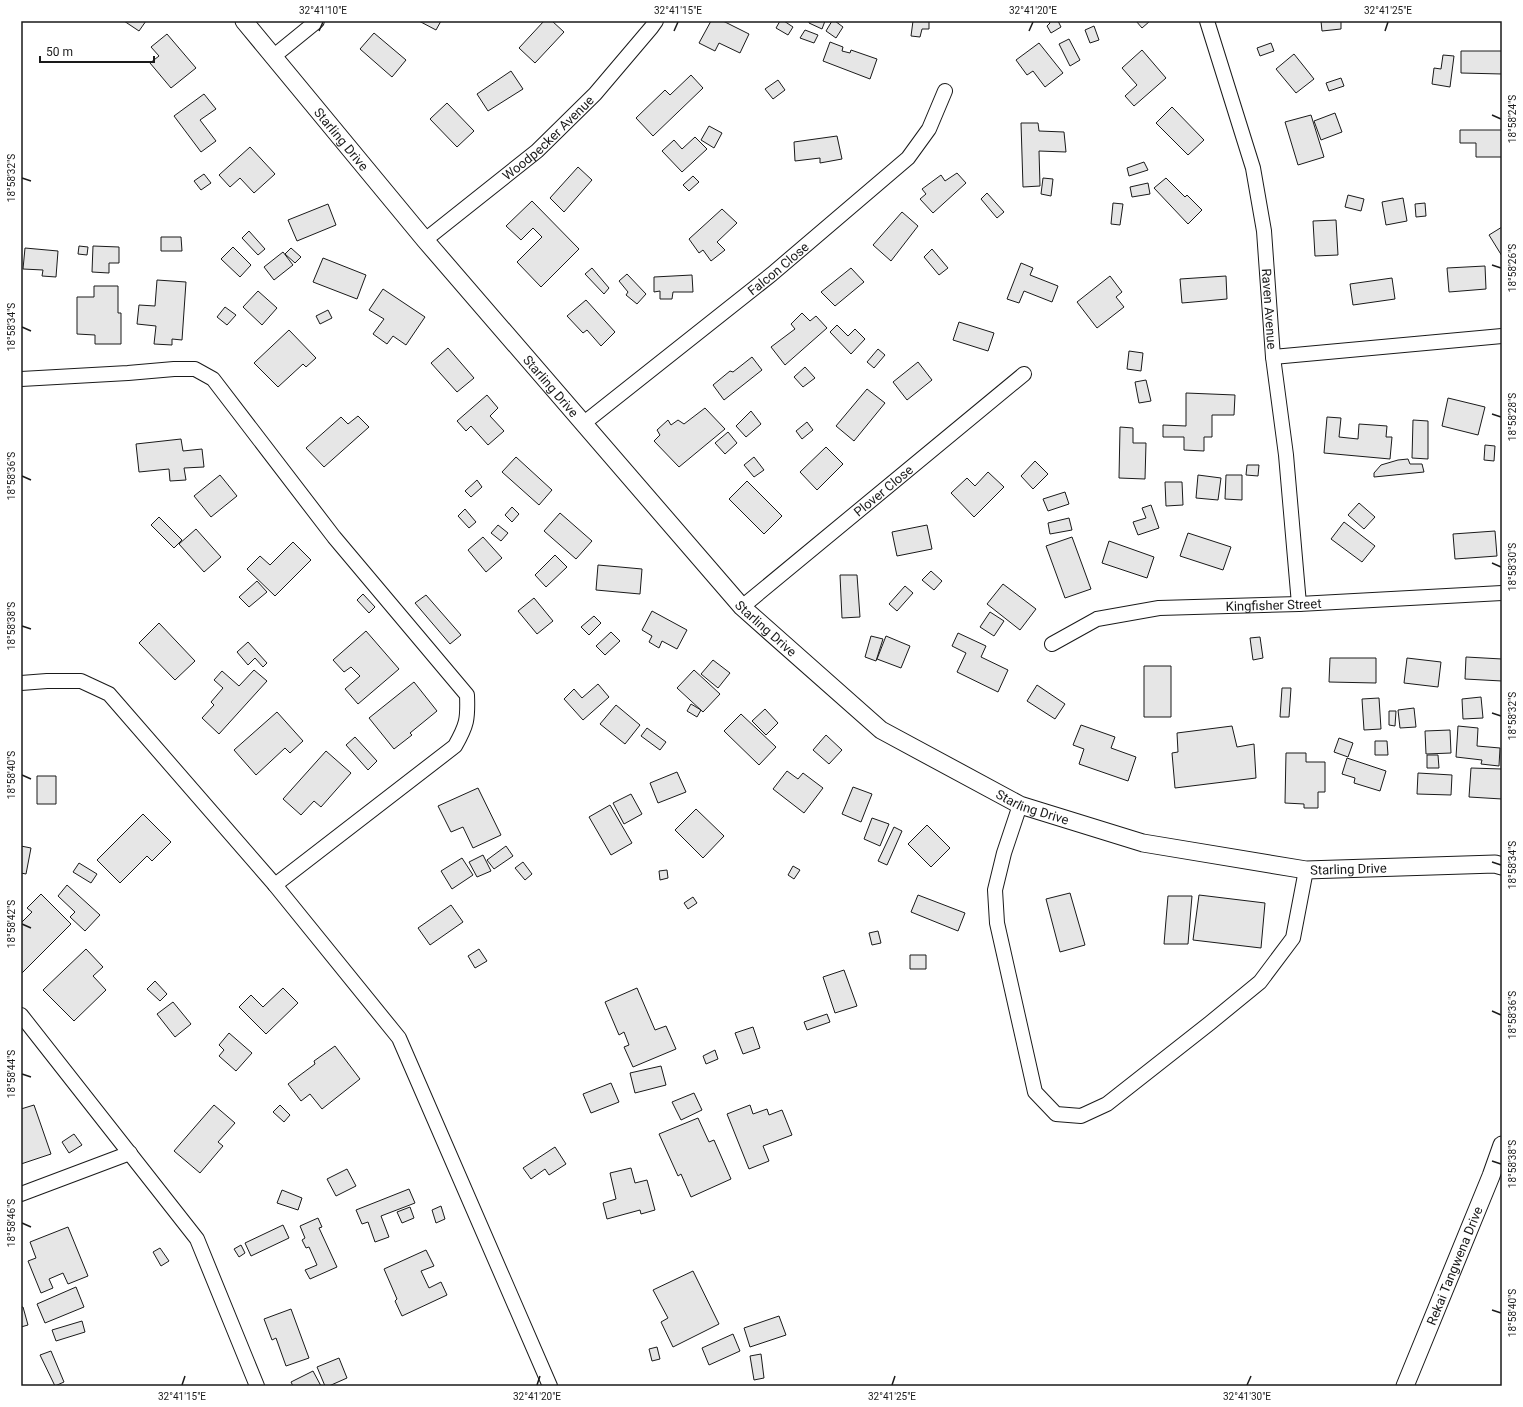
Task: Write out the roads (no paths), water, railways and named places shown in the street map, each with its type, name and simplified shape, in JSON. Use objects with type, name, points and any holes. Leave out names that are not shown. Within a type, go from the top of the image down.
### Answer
[{"type":"street","name":"Starling Drive","points":[[244,21],[425,240],[742,607],[881,730],[1020,805],[1143,843],[1306,870],[1495,864],[1502,866]]},
{"type":"street","points":[[274,56],[317,21]]},
{"type":"street","name":"Woodpecker Avenue","points":[[425,240],[537,151],[595,94],[656,21]]},
{"type":"street","name":"Raven Avenue","points":[[1207,21],[1253,168],[1264,231],[1273,357],[1286,455],[1299,604]]},
{"type":"street","name":"Falcon Close","points":[[584,423],[772,274],[908,158],[929,129],[945,91]]},
{"type":"street","points":[[1273,357],[1502,336]]},
{"type":"street","points":[[21,379],[188,369],[195,370],[213,379],[334,537],[467,695],[468,715],[465,729],[455,746],[275,885]]},
{"type":"street","name":"Plover Close","points":[[742,607],[1024,374]]},
{"type":"street","name":"Kingfisher Street","points":[[1052,644],[1097,619],[1159,608],[1299,604],[1502,593]]},
{"type":"street","points":[[21,683],[47,681],[81,682],[109,694],[275,885],[399,1038],[550,1386]]},
{"type":"street","points":[[1020,805],[1004,853],[995,890],[997,923],[1035,1092],[1056,1114],[1081,1116],[1107,1104],[1260,982],[1293,938],[1306,870]]},
{"type":"street","points":[[21,1015],[197,1239],[257,1386]]},
{"type":"street","name":"Rekai Tangwena Drive","points":[[1405,1386],[1491,1176],[1502,1145]]},
{"type":"street","points":[[21,1194],[130,1153]]}]
